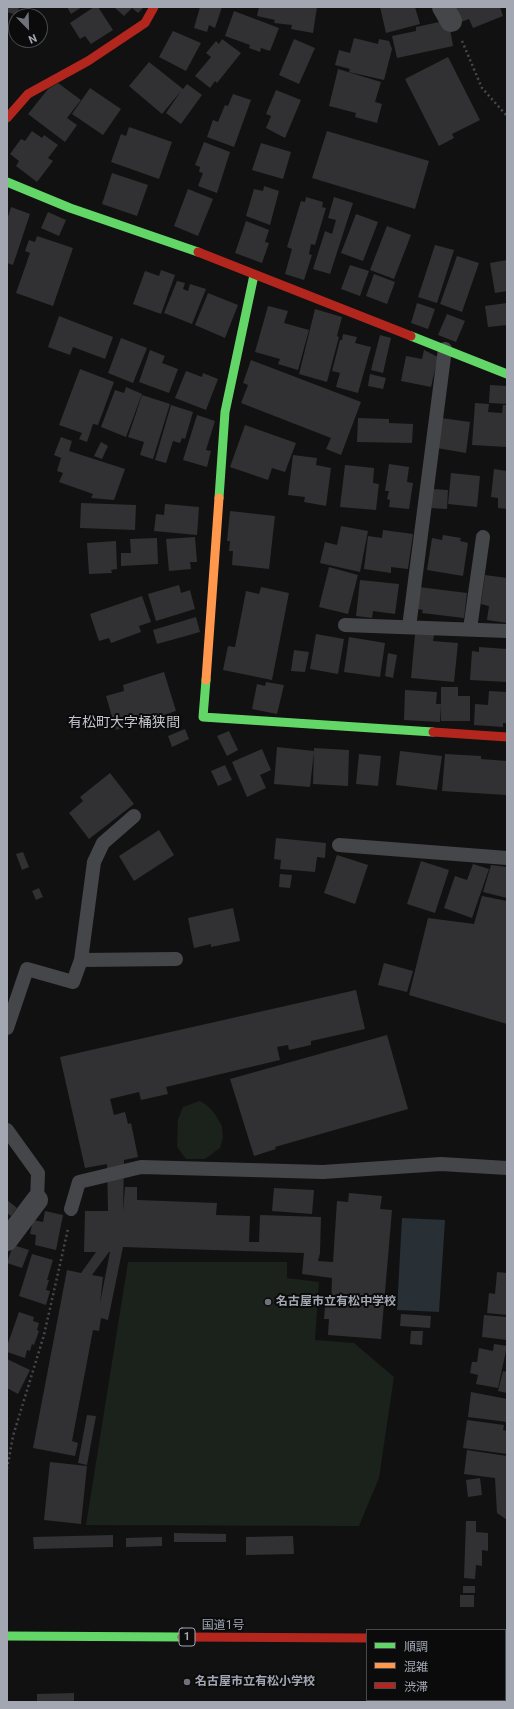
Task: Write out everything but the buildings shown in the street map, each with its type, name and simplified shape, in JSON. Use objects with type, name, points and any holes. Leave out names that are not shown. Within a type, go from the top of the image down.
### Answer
[{"type":"main road","points":[[7,118],[28,94],[88,61],[145,23],[154,7]]},
{"type":"main road","points":[[7,182],[70,208],[203,254],[507,374]]},
{"type":"main road","points":[[254,275],[225,412],[203,717],[507,737]]},
{"type":"main road","name":"国道1号","points":[[7,1636],[366,1638]]},
{"type":"street","points":[[7,1240],[36,1200]]},
{"type":"lane","points":[[409,627],[445,349]]},
{"type":"lane","points":[[470,629],[483,537]]},
{"type":"lane","points":[[346,625],[507,631]]},
{"type":"lane","points":[[7,1028],[27,969],[73,982],[81,960],[94,862],[103,843],[134,816]]},
{"type":"lane","points":[[339,845],[507,858]]},
{"type":"lane","points":[[81,960],[176,959]]},
{"type":"lane","points":[[7,1130],[38,1173],[36,1200]]},
{"type":"lane","points":[[71,1209],[79,1182],[141,1167],[323,1172],[441,1164],[507,1168]]},
{"type":"path","points":[[447,14],[482,88],[507,116]]},
{"type":"path","points":[[7,1468],[13,1436],[44,1335],[71,1209]]},
{"type":"shaded area","points":[[200,1101],[208,1106],[215,1114],[222,1126],[223,1138],[220,1148],[205,1159],[186,1159],[177,1147],[178,1119],[183,1107]]},
{"type":"shaded area","points":[[402,1218],[445,1220],[439,1312],[397,1310]]},
{"type":"shaded area","points":[[128,1262],[287,1262],[287,1278],[319,1282],[315,1340],[354,1343],[394,1377],[379,1478],[359,1526],[86,1525]]},
{"type":"traffic: fast","points":[[7,182],[70,208],[198,252]]},
{"type":"traffic: fast","points":[[219,498],[225,412],[254,275]]},
{"type":"traffic: fast","points":[[411,336],[507,374]]},
{"type":"traffic: fast","points":[[206,680],[203,717],[433,732]]},
{"type":"traffic: fast","points":[[7,1636],[182,1637]]},
{"type":"traffic: slow","points":[[206,680],[219,498]]},
{"type":"traffic: jam","points":[[7,118],[28,94],[88,61],[145,23],[154,7]]},
{"type":"traffic: jam","points":[[198,252],[411,336]]},
{"type":"traffic: jam","points":[[433,732],[507,737]]},
{"type":"traffic: jam","points":[[182,1637],[366,1638]]},
{"type":"place","name":"名古屋市立有松中学校","points":[[268,1302]]},
{"type":"place","name":"名古屋市立有松小学校","points":[[187,1682]]},
{"type":"district","name":"有松町大字桶狭間","points":[[124,723]]}]
